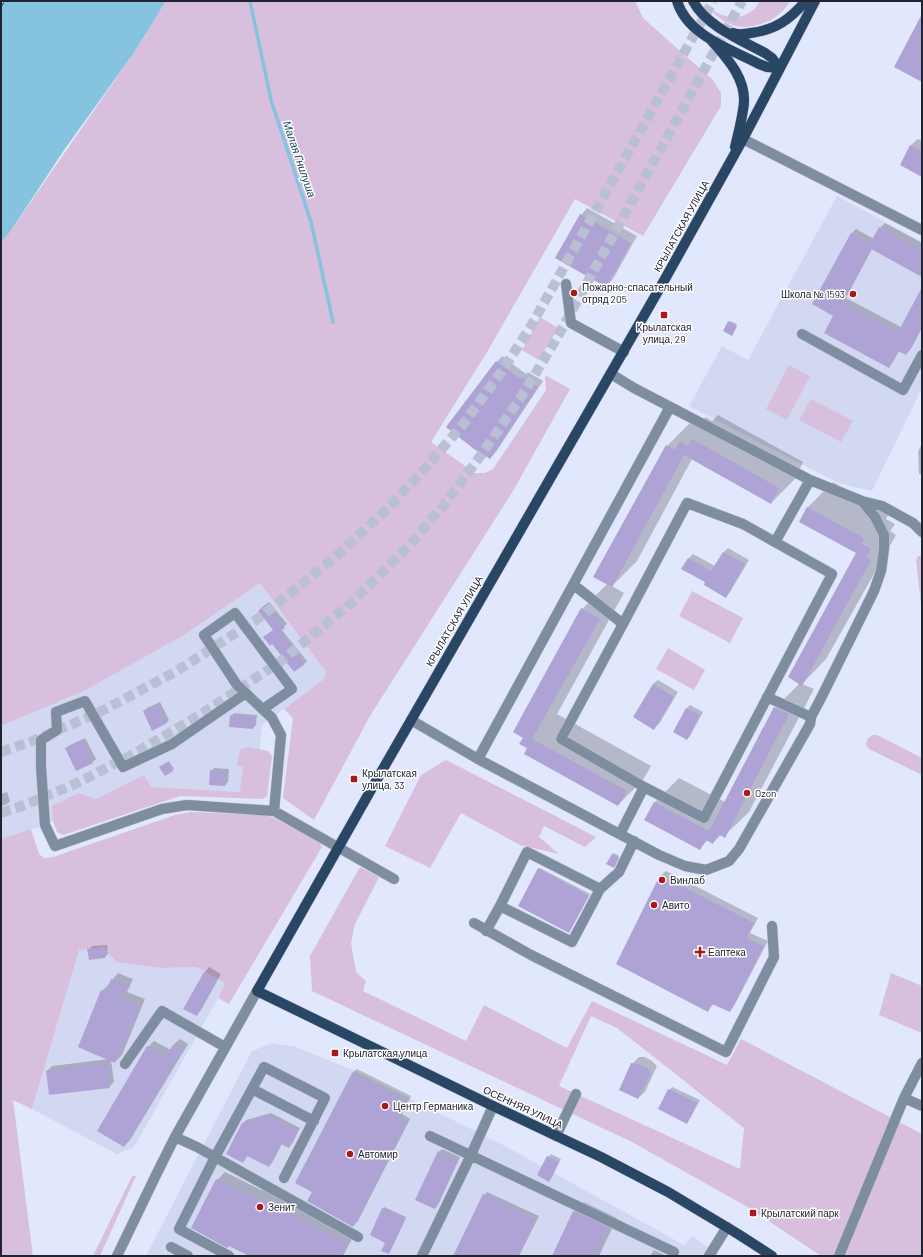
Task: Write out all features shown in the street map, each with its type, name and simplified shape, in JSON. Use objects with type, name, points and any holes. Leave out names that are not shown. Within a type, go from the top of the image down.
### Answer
[{"type":"main road","points":[[677,1],[678,7],[692,26],[711,40],[759,64],[767,67],[779,68]]},
{"type":"main road","points":[[693,1],[708,20],[765,53],[772,58],[779,68]]},
{"type":"main road","points":[[720,28],[735,34],[761,32],[788,19],[806,1]]},
{"type":"main road","name":"КРЫЛАТСКАЯ УЛИЦА","points":[[257,991],[338,847],[624,352],[743,139],[815,1]]},
{"type":"main road","points":[[711,40],[733,66],[739,77],[743,92],[744,109],[731,160]]},
{"type":"main road","name":"ОСЕННЯЯ УЛИЦА","points":[[257,991],[601,1157],[668,1192],[727,1227],[766,1254]]},
{"type":"street","points":[[743,139],[922,230]]},
{"type":"street","points":[[566,284],[570,323],[624,352]]},
{"type":"street","points":[[802,334],[903,390],[922,355]]},
{"type":"street","points":[[611,374],[634,388],[810,480],[862,501],[882,506],[914,523],[922,532]]},
{"type":"street","points":[[478,759],[670,407]]},
{"type":"street","points":[[775,542],[810,480]]},
{"type":"street","points":[[411,720],[478,759],[659,855],[685,866],[706,870],[729,861],[739,849],[810,724],[811,717],[874,591],[881,571],[884,535],[874,517],[862,501]]},
{"type":"street","points":[[687,502],[743,524],[775,542],[832,574],[704,818],[644,787],[561,739],[687,502]]},
{"type":"street","points":[[574,585],[623,624]]},
{"type":"street","points":[[263,709],[292,689],[235,613],[204,635],[237,685],[272,718],[281,735],[274,811]]},
{"type":"street","points":[[246,694],[172,744],[123,768],[85,701],[56,712],[57,730],[41,740],[45,825],[55,846],[162,809],[188,805],[274,811],[394,880]]},
{"type":"street","points":[[767,697],[811,717]]},
{"type":"street","points":[[620,834],[644,787]]},
{"type":"street","points":[[500,906],[572,942],[600,889],[619,872],[634,841]]},
{"type":"street","points":[[486,931],[527,852],[600,889]]},
{"type":"street","points":[[474,923],[531,955],[726,1052],[774,957],[772,926]]},
{"type":"street","name":"КРЫЛАТСКАЯ УЛИЦА","points":[[117,1256],[175,1137],[257,991]]},
{"type":"street","points":[[125,1064],[162,1011],[225,1047]]},
{"type":"street","points":[[839,1256],[904,1098],[922,1063]]},
{"type":"street","points":[[229,1256],[179,1229],[215,1157],[264,1067],[325,1098],[284,1178]]},
{"type":"street","points":[[252,1089],[314,1121]]},
{"type":"street","points":[[556,1136],[576,1094]]},
{"type":"street","points":[[904,1098],[922,1106]]},
{"type":"street","points":[[422,1256],[493,1106]]},
{"type":"street","points":[[430,1136],[674,1252]]},
{"type":"street","points":[[175,1137],[215,1157],[358,1237]]},
{"type":"street","points":[[709,1256],[727,1227]]},
{"type":"street","points":[[171,1247],[188,1256]]},
{"type":"shaded area","points":[[166,1],[635,1],[643,18],[713,80],[721,93],[721,106],[643,236],[575,199],[487,352],[431,442],[475,473],[485,473],[493,469],[546,390],[545,375],[570,389],[513,491],[370,716],[314,820],[283,798],[293,718],[284,709],[324,679],[326,672],[260,583],[184,635],[84,691],[1,726],[1,242],[10,232],[133,54]]},
{"type":"shaded area","points":[[760,1],[790,1],[780,13],[767,22],[760,25],[744,27],[731,25],[715,15],[705,4],[719,14],[735,17],[750,13]]},
{"type":"shaded area","name":"Школа № 1593","points":[[837,196],[922,242],[922,388],[872,491],[838,483],[689,406],[722,346],[748,360]]},
{"type":"shaded area","points":[[540,317],[558,328],[539,360],[522,350]]},
{"type":"shaded area","points":[[789,365],[810,376],[787,420],[766,409]]},
{"type":"shaded area","points":[[811,399],[853,421],[841,442],[799,420]]},
{"type":"shaded area","points":[[918,556],[922,556],[922,614],[916,560]]},
{"type":"shaded area","points":[[260,583],[326,672],[324,679],[262,725],[255,793],[151,787],[144,775],[45,825],[1,839],[1,726],[84,691],[184,635]]},
{"type":"shaded area","points":[[692,591],[743,618],[730,643],[679,616]]},
{"type":"shaded area","points":[[668,648],[705,670],[694,690],[656,669]]},
{"type":"shaded area","points":[[872,735],[877,735],[922,758],[922,775],[869,749],[866,744],[868,738]]},
{"type":"shaded area","points":[[247,747],[268,751],[272,756],[267,796],[262,799],[180,796],[63,835],[57,832],[53,821],[52,806],[78,793],[96,799],[144,775],[151,787],[240,792],[243,767],[237,766],[240,750]]},
{"type":"shaded area","points":[[446,760],[596,837],[585,847],[544,826],[539,837],[559,854],[520,845],[461,813],[430,868],[385,846],[421,775]]},
{"type":"shaded area","points":[[191,812],[262,815],[272,817],[319,841],[322,847],[229,1004],[218,998],[225,983],[196,967],[161,968],[116,962],[104,947],[79,950],[32,1109],[13,1100],[33,1256],[1,1256],[1,839],[31,829],[39,854],[44,858],[53,857],[175,815]]},
{"type":"shaded area","points":[[360,867],[379,877],[355,924],[351,943],[356,972],[366,981],[363,991],[466,1041],[484,1005],[567,1048],[592,1001],[727,1065],[741,1039],[922,1134],[922,1256],[821,1256],[751,1209],[632,1142],[312,991],[310,956]],"holes":[[[591,1016],[617,1028],[744,1128],[740,1169],[559,1086]]]},
{"type":"shaded area","points":[[104,947],[117,962],[161,968],[196,967],[225,983],[134,1147],[117,1154],[32,1109],[79,949]]},
{"type":"shaded area","points":[[891,973],[922,986],[922,1033],[879,1015]]},
{"type":"shaded area","points":[[272,1043],[296,1047],[355,1071],[501,1144],[684,1245],[692,1236],[720,1256],[146,1256],[252,1051]]},
{"type":"shaded area","points":[[132,1176],[136,1176],[100,1256],[93,1256]]},
{"type":"water","points":[[1,1],[166,1],[133,54],[64,150],[10,232],[1,242]]},
{"type":"building","points":[[922,14],[922,82],[894,67]]},
{"type":"building","points":[[910,145],[922,151],[922,177],[900,165]]},
{"type":"building","points":[[580,214],[631,243],[606,287],[555,258]]},
{"type":"building","points":[[879,227],[922,251],[922,277],[871,249],[842,303],[898,332],[922,287],[922,326],[906,355],[898,351],[889,368],[824,333],[833,316],[812,304],[851,233],[870,244]]},
{"type":"building","points":[[728,321],[737,326],[732,336],[723,331]]},
{"type":"building","points":[[496,361],[520,379],[522,377],[538,387],[490,459],[474,449],[446,427]]},
{"type":"building","points":[[692,439],[779,488],[771,504],[684,455],[612,587],[593,577],[666,445],[675,450],[680,441],[688,446]]},
{"type":"building","points":[[807,507],[864,538],[862,544],[871,549],[866,557],[871,560],[802,686],[788,677],[856,553],[799,522]]},
{"type":"building","points":[[723,552],[745,564],[726,598],[704,585],[705,582],[681,569],[688,558],[711,571]]},
{"type":"building","points":[[266,604],[285,628],[279,632],[305,664],[294,672],[272,644],[270,646],[263,637],[273,630],[258,611]]},
{"type":"building","points":[[581,608],[600,619],[532,739],[627,791],[618,806],[524,754],[527,748],[519,744],[523,738],[513,732]]},
{"type":"building","points":[[653,684],[674,697],[654,730],[633,717]]},
{"type":"building","points":[[157,704],[167,723],[152,731],[143,711]]},
{"type":"building","points":[[774,707],[789,714],[725,838],[718,834],[713,844],[706,840],[700,850],[644,820],[654,802],[709,831]]},
{"type":"building","points":[[686,708],[700,715],[687,740],[673,732]]},
{"type":"building","points":[[230,715],[254,717],[253,729],[229,727]]},
{"type":"building","points":[[82,740],[93,763],[76,771],[65,748]]},
{"type":"building","points":[[167,762],[173,771],[165,776],[159,767]]},
{"type":"building","points":[[210,770],[226,771],[225,786],[209,785]]},
{"type":"building","points":[[612,854],[619,858],[614,868],[606,864]]},
{"type":"building","points":[[538,868],[589,896],[569,933],[518,906]]},
{"type":"building","points":[[660,875],[754,923],[746,938],[764,946],[730,1012],[712,1004],[708,1012],[616,964]]},
{"type":"building","points":[[104,947],[105,958],[89,960],[87,949]]},
{"type":"building","points":[[204,972],[217,979],[197,1016],[183,1009]]},
{"type":"building","points":[[111,979],[127,986],[122,999],[139,1006],[115,1063],[78,1047],[101,990],[106,992]]},
{"type":"building","points":[[173,1045],[182,1050],[124,1147],[97,1131],[147,1046],[165,1057]]},
{"type":"building","points":[[107,1063],[110,1088],[49,1095],[46,1071]]},
{"type":"building","points":[[631,1063],[646,1067],[651,1073],[638,1099],[619,1090]]},
{"type":"building","name":"Автомир","points":[[352,1073],[407,1101],[397,1119],[406,1124],[353,1227],[307,1201],[312,1192],[295,1183]]},
{"type":"building","points":[[668,1089],[697,1103],[687,1124],[658,1109]]},
{"type":"building","points":[[267,1115],[298,1131],[289,1148],[281,1144],[269,1167],[247,1156],[243,1163],[226,1154],[242,1123]]},
{"type":"building","points":[[438,1151],[458,1160],[435,1209],[415,1200]]},
{"type":"building","points":[[547,1156],[559,1162],[549,1182],[537,1175]]},
{"type":"building","points":[[216,1179],[253,1198],[254,1196],[347,1243],[340,1256],[249,1256],[229,1246],[227,1248],[191,1228]]},
{"type":"building","points":[[483,1194],[536,1220],[518,1256],[453,1256]]},
{"type":"building","points":[[382,1208],[406,1218],[389,1254],[381,1251],[385,1243],[370,1235]]},
{"type":"building","points":[[573,1211],[608,1228],[594,1256],[552,1256]]},
{"type":"waterway","name":"Малая Гнилуша","points":[[250,1],[271,100],[311,222],[333,322]]},
{"type":"ferry route","points":[[1,7],[5,1]]},
{"type":"tunnel","points":[[1,752],[30,742],[98,713],[175,672],[256,620],[325,566],[381,515],[422,472],[464,423],[502,371],[531,326],[713,1]]},
{"type":"tunnel","points":[[1,813],[75,784],[128,757],[203,713],[281,661],[351,603],[407,548],[447,501],[521,397],[554,343],[742,1]]},
{"type":"place","name":"Пожарно-спасательный отряд 205","points":[[574,293]]},
{"type":"place","name":"Школа № 1593","points":[[853,294]]},
{"type":"place","name":"Крылатская улица, 29","points":[[664,315]]},
{"type":"place","name":"Крылатская улица, 33","points":[[354,779]]},
{"type":"place","name":"Ozon","points":[[747,793]]},
{"type":"place","name":"Винлаб","points":[[662,880]]},
{"type":"place","name":"Авито","points":[[654,905]]},
{"type":"place","name":"Еаптека","points":[[700,952]]},
{"type":"place","name":"Крылатская улица","points":[[335,1053]]},
{"type":"place","name":"Центр Германика","points":[[385,1106]]},
{"type":"place","name":"Автомир","points":[[350,1154]]},
{"type":"place","name":"Зенит","points":[[260,1207]]},
{"type":"place","name":"Крылатский парк","points":[[753,1213]]}]
